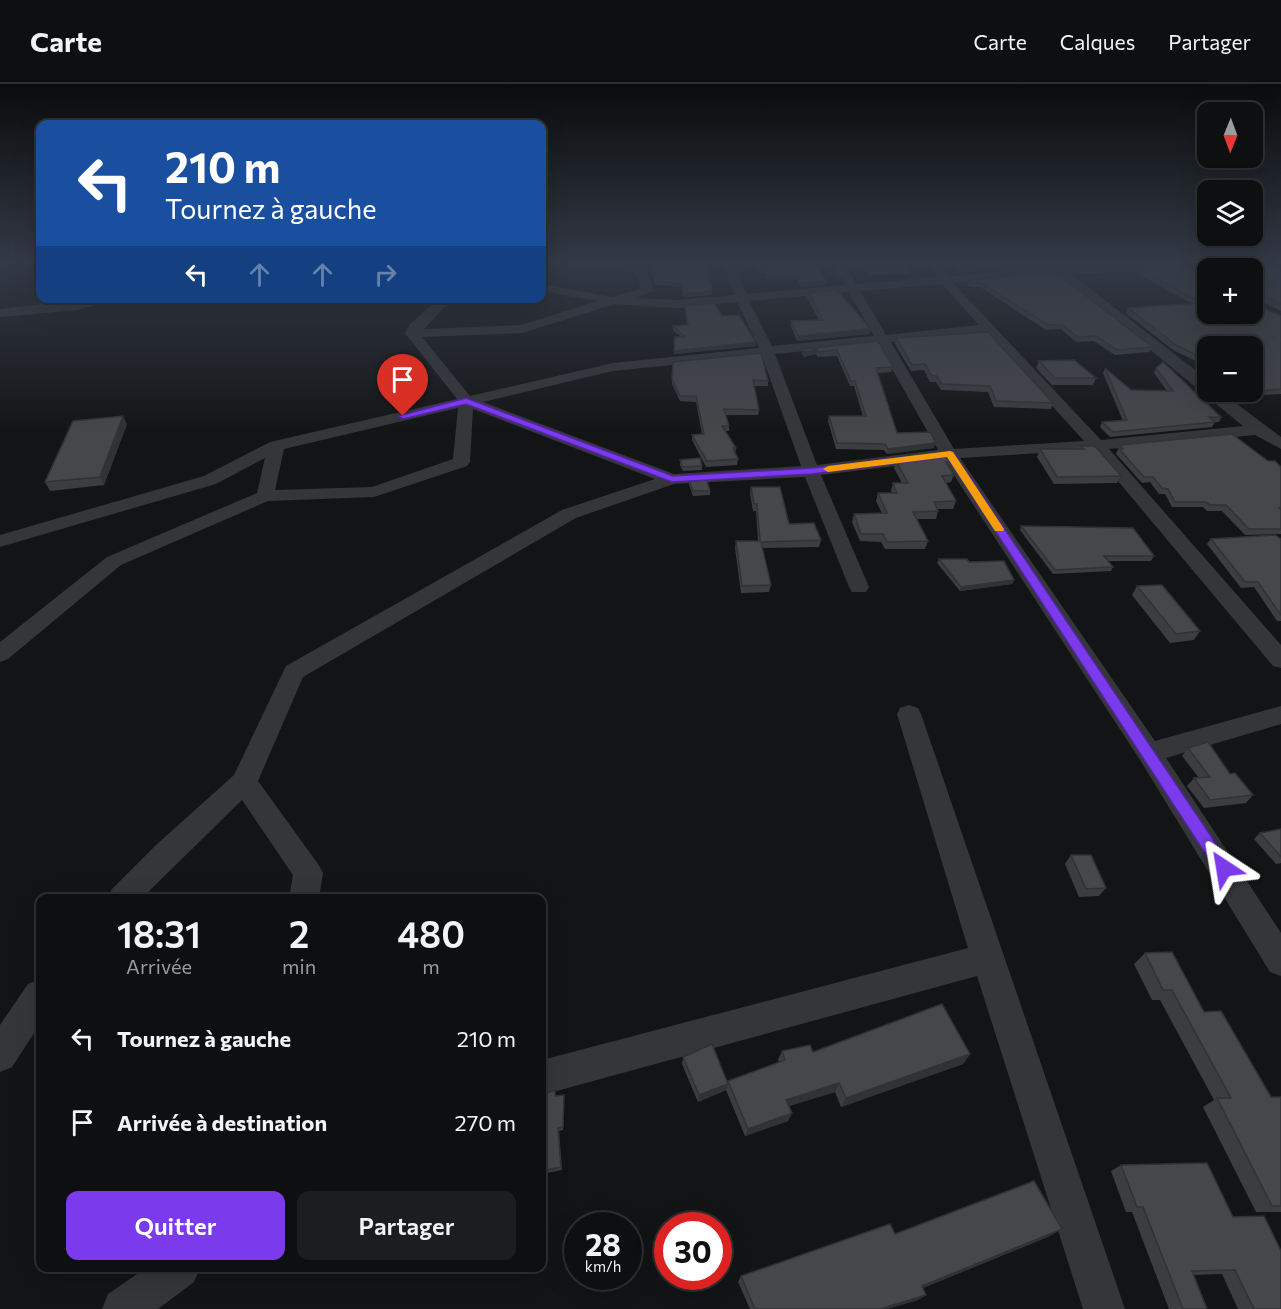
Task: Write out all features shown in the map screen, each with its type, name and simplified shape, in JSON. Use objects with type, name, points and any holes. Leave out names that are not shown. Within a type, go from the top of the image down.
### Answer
[{"type":"street","points":[[412,333],[418,320]]},
{"type":"street","points":[[412,333],[425,320]]},
{"type":"street","points":[[412,333],[522,329],[550,320]]},
{"type":"street","points":[[752,320],[767,351],[859,587]]},
{"type":"street","points":[[872,320],[950,454],[1149,753],[1281,961]]},
{"type":"street","points":[[982,320],[1098,445],[1281,660]]},
{"type":"street","points":[[1122,320],[1197,379]]},
{"type":"street","points":[[0,541],[210,480],[276,446],[613,368],[989,328]]},
{"type":"street","points":[[412,333],[466,401],[672,479]]},
{"type":"street","points":[[0,654],[114,561],[265,496],[374,492],[461,462],[466,401]]},
{"type":"street","points":[[1224,402],[1258,430],[1281,444]]},
{"type":"street","points":[[127,894],[166,854],[244,782],[294,672],[569,514],[672,479],[812,471],[950,454],[1098,445],[1203,433],[1258,430]]},
{"type":"street","points":[[265,496],[276,446]]},
{"type":"street","points":[[909,714],[987,958],[1104,1309]]},
{"type":"street","points":[[1149,753],[1281,715]]},
{"type":"street","points":[[244,782],[308,873],[305,894]]},
{"type":"street","points":[[546,1077],[987,958]]},
{"type":"street","points":[[0,1055],[36,1001]]},
{"type":"street","points":[[123,1309],[174,1272]]},
{"type":"building","points":[[687,320],[742,320],[756,342],[674,351],[675,337],[685,337],[673,326],[688,325]]},
{"type":"building","points":[[863,320],[871,329],[798,336],[791,321]]},
{"type":"building","points":[[1040,320],[1117,320],[1152,347],[1117,350],[1096,336],[1078,337],[1062,325],[1048,325]]},
{"type":"building","points":[[1144,320],[1197,320],[1197,324],[1263,324],[1263,320],[1281,320],[1281,389],[1263,389],[1263,336],[1197,336],[1197,356],[1176,345]]},
{"type":"building","points":[[988,332],[1053,403],[996,401],[990,386],[942,384],[937,376],[932,376],[925,364],[912,365],[896,338]]},
{"type":"building","points":[[878,341],[893,367],[876,368],[897,433],[930,432],[936,443],[888,449],[885,444],[837,443],[829,416],[866,416],[855,381],[851,381],[837,350],[819,352],[817,349],[804,352],[803,349]]},
{"type":"building","points":[[761,353],[768,381],[753,380],[759,410],[724,409],[729,426],[722,426],[736,448],[733,448],[738,459],[707,461],[692,435],[704,434],[696,396],[680,396],[672,379],[673,362]]},
{"type":"building","points":[[1074,360],[1096,378],[1055,378],[1039,361]]},
{"type":"building","points":[[1163,362],[1197,394],[1197,402],[1205,402],[1221,417],[1209,417],[1215,422],[1113,432],[1102,422],[1127,420],[1105,368],[1131,390],[1173,391],[1156,368]]},
{"type":"building","points":[[123,416],[100,477],[45,482],[73,421]]},
{"type":"building","points":[[1232,434],[1268,461],[1275,461],[1281,467],[1281,508],[1279,508],[1281,510],[1281,529],[1249,529],[1226,505],[1210,505],[1206,502],[1175,502],[1168,489],[1162,488],[1153,477],[1144,477],[1119,449],[1123,449],[1120,445]]},
{"type":"building","points":[[1080,446],[1095,446],[1121,476],[1057,477],[1040,449],[1084,449]]},
{"type":"building","points":[[945,455],[950,462],[946,462],[954,475],[942,476],[956,501],[934,502],[938,511],[913,512],[928,541],[887,542],[883,534],[861,534],[854,514],[887,513],[878,493],[897,493],[893,483],[908,483],[896,461]]},
{"type":"building","points":[[700,458],[702,466],[683,467],[680,460]]},
{"type":"building","points":[[707,480],[710,491],[693,491],[689,481]]},
{"type":"building","points":[[751,487],[780,487],[789,524],[814,523],[821,540],[761,542],[771,585],[742,586],[736,541],[760,541],[757,504],[754,504]]},
{"type":"building","points":[[1021,526],[1133,528],[1154,556],[1104,556],[1113,567],[1055,570]]},
{"type":"building","points":[[1275,535],[1281,539],[1281,615],[1258,582],[1245,582],[1211,539]]},
{"type":"building","points":[[939,559],[967,559],[969,562],[1004,561],[1014,580],[961,587]]},
{"type":"building","points":[[1162,585],[1200,631],[1176,634],[1137,586]]},
{"type":"building","points":[[1208,742],[1230,774],[1235,773],[1253,795],[1210,800],[1194,778],[1210,777],[1188,748]]},
{"type":"building","points":[[1281,829],[1281,857],[1260,833]]},
{"type":"building","points":[[1071,855],[1091,855],[1106,888],[1086,889]]},
{"type":"building","points":[[1172,952],[1204,1012],[1221,1011],[1271,1097],[1281,1097],[1281,1206],[1272,1206],[1217,1098],[1231,1098],[1172,990],[1163,990],[1145,953]]},
{"type":"building","points":[[942,1004],[970,1054],[846,1098],[839,1083],[786,1100],[792,1113],[748,1129],[728,1081],[785,1060],[782,1051],[810,1045],[813,1052]]},
{"type":"building","points":[[712,1044],[728,1084],[699,1095],[683,1057]]},
{"type":"building","points":[[555,1090],[555,1096],[564,1095],[563,1127],[558,1128],[561,1167],[546,1170],[546,1093]]},
{"type":"building","points":[[1207,1163],[1233,1217],[1264,1216],[1281,1251],[1281,1309],[1254,1309],[1235,1270],[1192,1271],[1207,1309],[1183,1309],[1143,1207],[1137,1207],[1121,1165]]},
{"type":"building","points":[[1034,1181],[1062,1229],[922,1286],[926,1295],[880,1309],[755,1309],[741,1276],[890,1224],[895,1234]]},
{"type":"slow traffic","points":[[828,469],[950,454],[999,529]]},
{"type":"route","points":[[403,416],[466,401],[672,479],[812,471],[950,454],[1224,868]]}]
